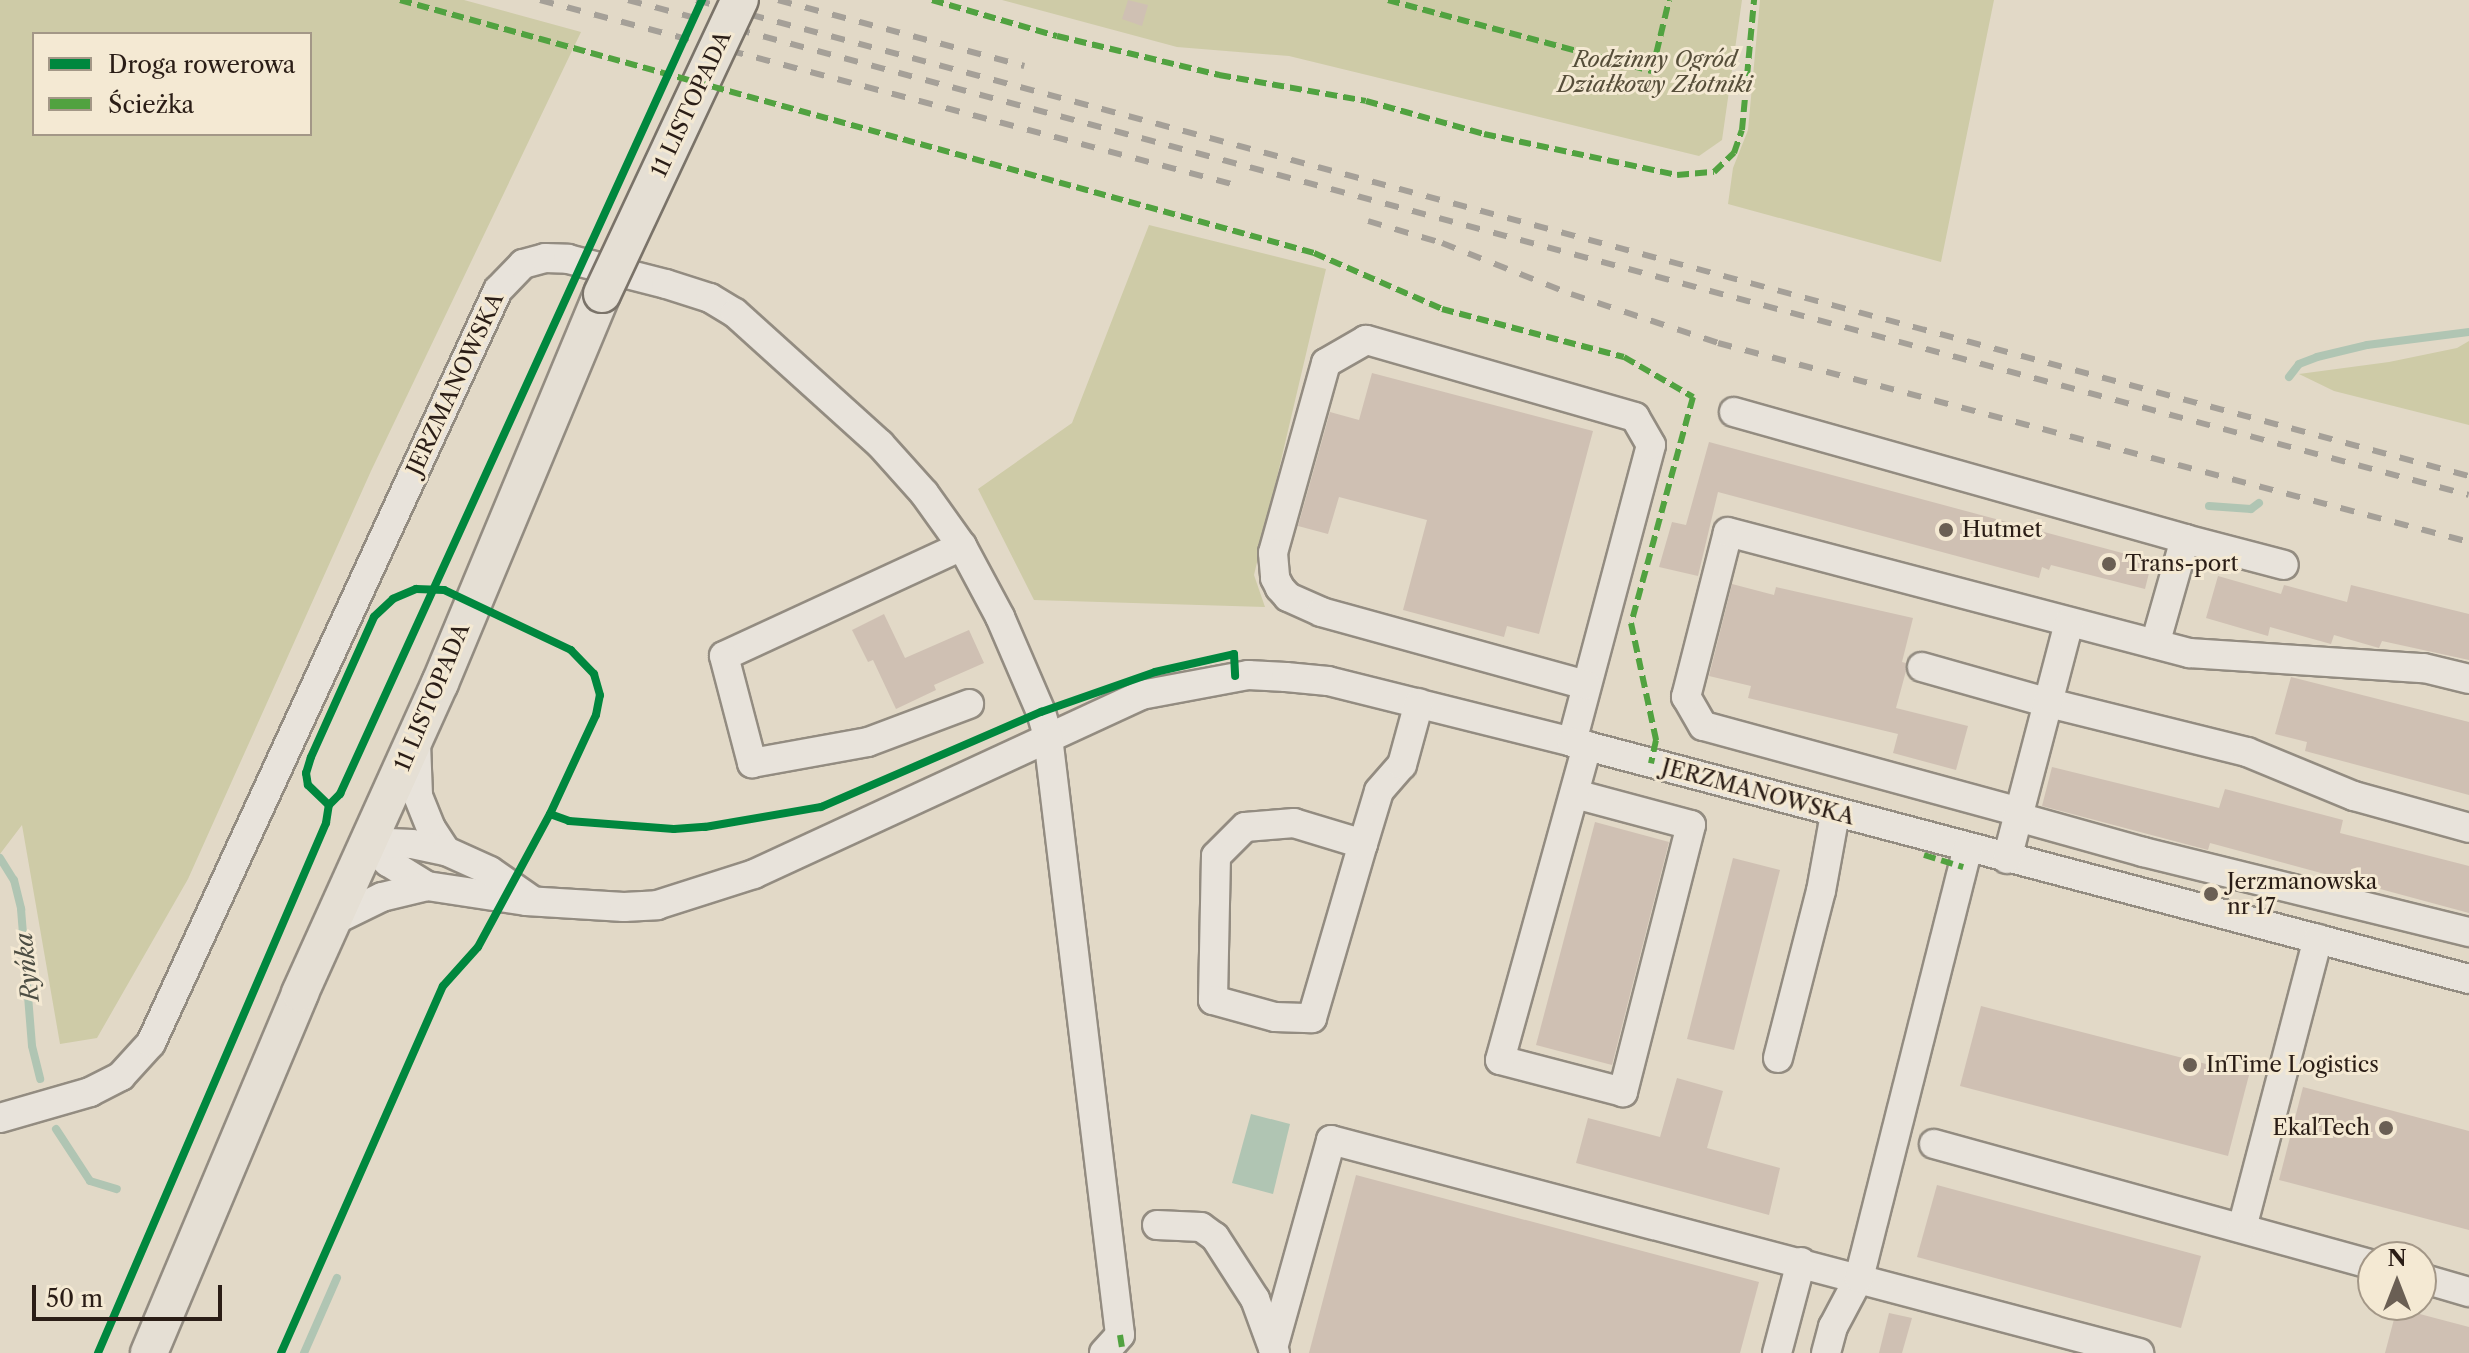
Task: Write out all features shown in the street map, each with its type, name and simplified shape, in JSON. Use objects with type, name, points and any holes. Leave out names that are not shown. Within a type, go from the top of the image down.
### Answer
[{"type":"main road","name":"11 LISTOPADA","points":[[149,1353],[200,1225],[331,922],[417,736],[587,330],[740,0]]},
{"type":"street","name":"JERZMANOWSKA","points":[[0,1118],[67,1099],[121,1076],[151,1043],[498,290],[523,264],[545,258],[568,259],[710,298],[735,313],[880,444],[924,493],[962,546],[1000,617],[1041,712],[1048,737]]},
{"type":"street","points":[[1575,794],[1691,825],[1623,1092],[1500,1060],[1575,794],[1586,685],[1651,445],[1635,417],[1366,340],[1326,363],[1273,553],[1275,578],[1280,588],[1295,601],[1321,612],[1586,685]]},
{"type":"street","points":[[1734,412],[2284,565]]},
{"type":"street","points":[[2469,679],[2424,668],[2189,653],[1728,532],[1686,697],[1703,726],[2143,852],[2469,932]]},
{"type":"street","points":[[2155,644],[2185,539]]},
{"type":"street","points":[[962,546],[724,656],[752,763],[868,742],[969,704]]},
{"type":"street","points":[[2007,859],[2069,623]]},
{"type":"street","points":[[1922,667],[2049,703],[2247,752],[2354,796],[2469,828]]},
{"type":"street","name":"JERZMANOWSKA","points":[[367,842],[388,862],[427,886],[480,897],[624,907],[657,905],[699,895],[754,874],[1141,695],[1248,675],[1328,681],[1419,703],[2469,979]]},
{"type":"street","points":[[1363,844],[1294,823],[1269,825],[1245,827],[1216,856],[1213,1000],[1275,1017],[1312,1018],[1379,791],[1402,765],[1419,703]]},
{"type":"street","points":[[417,736],[414,756],[418,796],[431,828],[446,851]]},
{"type":"street","points":[[1048,737],[1120,1335],[1104,1353]]},
{"type":"street","points":[[1778,1058],[1821,891],[1835,814]]},
{"type":"street","points":[[367,842],[412,844],[446,851],[490,871],[534,901]]},
{"type":"street","points":[[1826,1353],[1833,1327],[1859,1278],[1968,848]]},
{"type":"street","name":"JERZMANOWSKA","points":[[331,922],[382,897],[427,886]]},
{"type":"street","points":[[2242,1228],[2318,939]]},
{"type":"street","points":[[1274,1351],[1331,1140],[2139,1353]]},
{"type":"street","points":[[1934,1144],[2357,1260]]},
{"type":"street","points":[[1157,1225],[1201,1227],[1215,1237],[1255,1299],[1274,1351]]},
{"type":"street","points":[[1777,1353],[1801,1262]]},
{"type":"street","points":[[2437,1283],[2469,1292]]},
{"type":"green space","points":[[0,0],[464,0],[581,32],[371,471],[188,879],[97,1038],[60,1044],[22,825],[0,854]]},
{"type":"green space","name":"Rodzinny Ogród Działkowy Złotniki","points":[[1002,0],[1742,0],[1722,140],[1699,156],[1289,56],[1177,47]]},
{"type":"green space","points":[[1760,0],[1994,0],[1941,262],[1728,204],[1733,168],[1748,130]]},
{"type":"green space","points":[[1149,225],[1326,269],[1254,575],[1265,607],[1034,600],[978,489],[1072,423]]},
{"type":"green space","points":[[2469,341],[2469,425],[2334,391],[2299,374],[2389,362],[2457,348]]},
{"type":"shaded area","points":[[1251,1114],[1290,1124],[1273,1194],[1232,1183]]},
{"type":"building","points":[[1128,0],[1148,5],[1142,26],[1122,19]]},
{"type":"building","points":[[1372,373],[1593,431],[1539,634],[1507,626],[1504,637],[1403,610],[1427,520],[1339,497],[1328,534],[1298,526],[1330,412],[1359,420]]},
{"type":"building","points":[[1709,442],[2152,561],[2145,589],[2051,565],[2049,570],[2042,567],[2039,578],[1718,492],[1698,576],[1659,567],[1672,522],[1686,525]]},
{"type":"building","points":[[2218,576],[2281,594],[2284,585],[2347,602],[2351,585],[2469,614],[2469,660],[2382,641],[2379,648],[2334,635],[2331,644],[2270,627],[2268,636],[2206,618]]},
{"type":"building","points":[[1732,584],[1774,595],[1776,587],[1913,618],[1902,662],[1906,663],[1906,671],[1896,708],[1968,726],[1956,770],[1893,753],[1898,734],[1748,698],[1751,686],[1709,676]]},
{"type":"building","points":[[884,614],[905,658],[969,630],[984,663],[934,685],[936,690],[896,709],[873,660],[868,662],[852,630]]},
{"type":"building","points":[[2291,677],[2469,722],[2469,795],[2305,751],[2307,742],[2275,734]]},
{"type":"building","points":[[2052,767],[2219,808],[2225,789],[2343,820],[2340,833],[2469,866],[2469,913],[2210,843],[2208,850],[2042,806]]},
{"type":"building","points":[[1595,822],[1669,842],[1612,1065],[1536,1045]]},
{"type":"building","points":[[1733,858],[1780,870],[1734,1050],[1687,1039]]},
{"type":"building","points":[[1981,1006],[2249,1075],[2228,1156],[1960,1086]]},
{"type":"building","points":[[1677,1078],[1723,1091],[1707,1148],[1780,1168],[1769,1215],[1576,1163],[1588,1118],[1660,1137]]},
{"type":"building","points":[[2303,1087],[2469,1131],[2469,1230],[2279,1180]]},
{"type":"building","points":[[1356,1175],[1759,1282],[1740,1353],[1309,1353]]},
{"type":"building","points":[[1937,1185],[2201,1256],[2181,1328],[1917,1257]]},
{"type":"building","points":[[1889,1313],[1912,1318],[1902,1353],[1879,1353]]},
{"type":"building","points":[[2437,1319],[2469,1327],[2469,1353],[2385,1353],[2394,1321],[2437,1321]]},
{"type":"waterway","points":[[2289,377],[2299,364],[2317,357],[2367,345],[2469,332]]},
{"type":"waterway","points":[[2209,506],[2251,509],[2259,503]]},
{"type":"waterway","name":"Ryńka","points":[[0,858],[14,880],[21,909],[32,1046],[40,1079]]},
{"type":"waterway","name":"Ryńka","points":[[56,1129],[90,1181],[117,1189]]},
{"type":"waterway","name":"Ryńka","points":[[304,1353],[337,1278]]},
{"type":"railway","points":[[540,0],[1239,186]]},
{"type":"railway","points":[[628,0],[2469,495]]},
{"type":"railway","points":[[696,0],[2469,476]]},
{"type":"railway","points":[[778,0],[1024,66]]},
{"type":"railway","points":[[1368,221],[1442,243],[1571,294],[1718,343],[2469,542]]},
{"type":"marked path","points":[[400,0],[1314,253],[1442,309],[1624,357],[1693,397],[1631,623],[1656,740],[1651,763]]},
{"type":"marked path","points":[[932,0],[1057,36],[1219,75],[1366,101],[1484,134],[1677,175],[1714,172],[1734,153],[1742,130],[1754,0]]},
{"type":"marked path","points":[[1388,0],[1652,71],[1669,0]]},
{"type":"marked path","points":[[1924,855],[1963,867]]},
{"type":"marked path","points":[[1120,1335],[1123,1353]]},
{"type":"cycle path","points":[[98,1353],[326,823],[329,805],[340,794],[702,0]]},
{"type":"cycle path","points":[[281,1353],[443,986],[478,947],[550,814],[596,715],[600,695],[594,674],[571,650],[444,590],[416,589],[393,599],[374,617],[306,773],[308,785],[329,805]]},
{"type":"cycle path","points":[[550,814],[569,821],[674,829],[705,827],[821,807],[1041,712],[1155,672],[1234,654],[1235,676]]},
{"type":"place","name":"Hutmet","points":[[1946,530]]},
{"type":"place","name":"Trans-port","points":[[2109,564]]},
{"type":"place","name":"Jerzmanowska nr 17","points":[[2211,894]]},
{"type":"place","name":"InTime Logistics","points":[[2190,1065]]},
{"type":"place","name":"EkalTech","points":[[2386,1128]]}]
